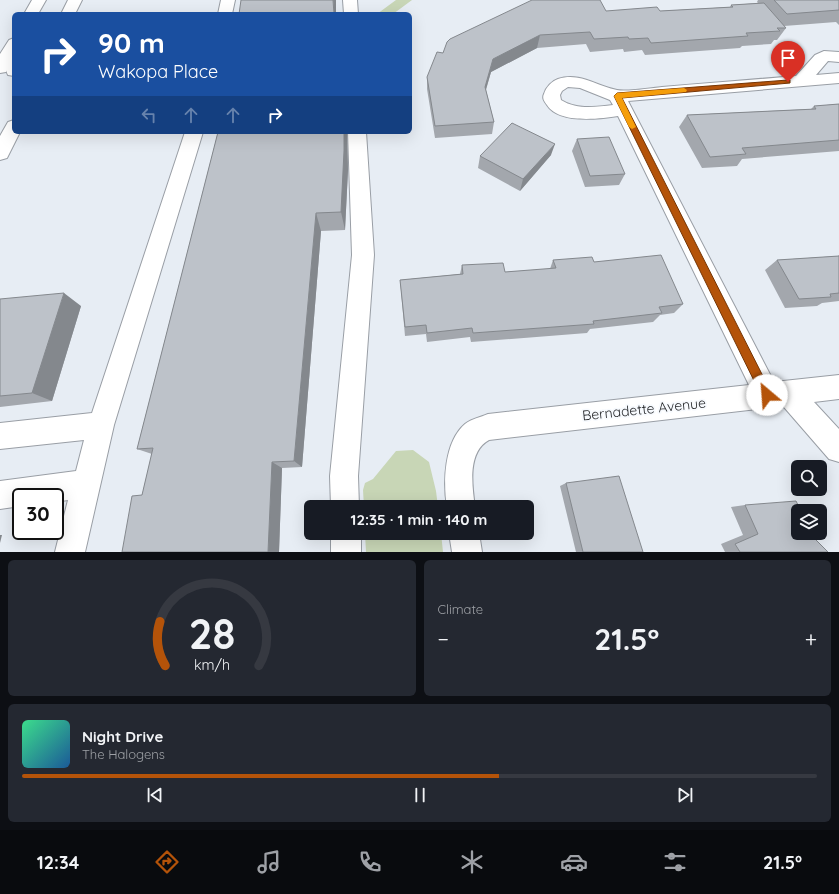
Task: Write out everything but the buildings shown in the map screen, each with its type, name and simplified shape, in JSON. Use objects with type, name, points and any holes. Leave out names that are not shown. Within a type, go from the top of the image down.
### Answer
[{"type":"street","points":[[32,12],[39,0]]},
{"type":"street","points":[[69,12],[75,0]]},
{"type":"street","points":[[225,12],[228,0]]},
{"type":"street","points":[[350,0],[351,12]]},
{"type":"street","points":[[0,68],[12,47]]},
{"type":"street","points":[[800,81],[807,76],[819,60],[824,56],[839,57]]},
{"type":"street","points":[[839,78],[800,81],[621,103],[777,394],[839,449]]},
{"type":"street","points":[[70,552],[101,425],[193,134]]},
{"type":"street","points":[[345,500],[344,476],[363,255],[357,134]]},
{"type":"street","name":"Bernadette Avenue","points":[[460,500],[458,474],[462,455],[475,434],[488,427],[839,387]]},
{"type":"street","points":[[0,436],[101,425]]},
{"type":"street","points":[[0,495],[87,484]]},
{"type":"street","points":[[346,540],[346,552]]},
{"type":"street","points":[[465,540],[467,552]]},
{"type":"green space","points":[[396,0],[412,0],[396,12],[380,12]]},
{"type":"green space","points":[[413,450],[429,462],[437,500],[364,500],[363,490],[365,483],[373,479],[396,451]]},
{"type":"green space","points":[[365,540],[442,540],[443,552],[366,552]]},
{"type":"slow traffic","points":[[632,127],[617,96],[684,90]]},
{"type":"route","points":[[767,395],[617,96],[788,82]]}]
